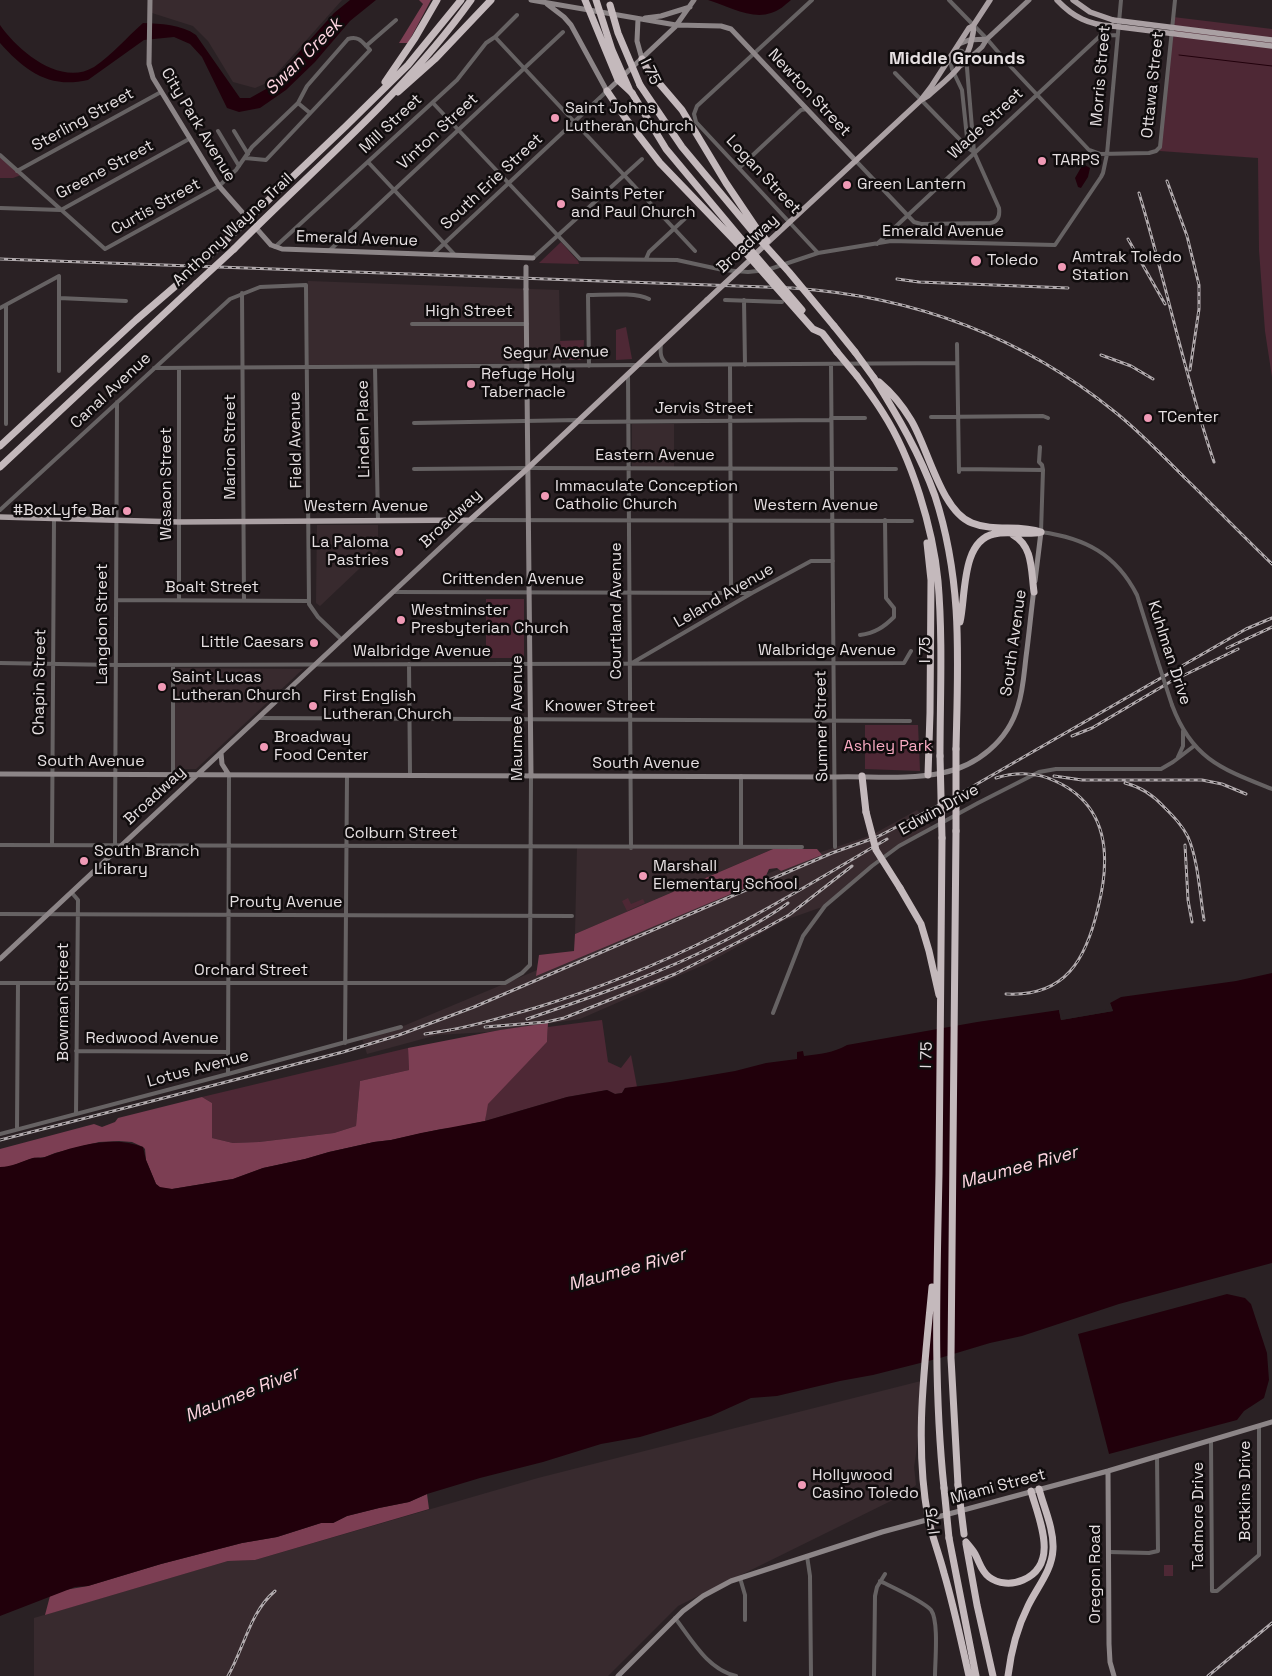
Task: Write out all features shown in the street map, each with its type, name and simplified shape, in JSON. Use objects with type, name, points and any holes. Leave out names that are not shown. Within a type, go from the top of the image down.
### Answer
[{"type":"highway","points":[[369,102],[391,74],[437,0]]},
{"type":"highway","points":[[380,107],[435,59],[491,0]]},
{"type":"highway","points":[[585,0],[618,80],[633,96]]},
{"type":"highway","name":"I 75","points":[[596,0],[612,50],[633,96],[666,149],[739,242],[822,334],[857,376],[884,413],[916,486],[930,537],[938,582],[942,838],[942,1008],[936,1386],[939,1445],[950,1538],[976,1676]]},
{"type":"highway","name":"Anthony Wayne Trail","points":[[0,446],[249,219],[408,65],[464,2]]},
{"type":"highway","name":"Anthony Wayne Trail","points":[[0,467],[234,249],[380,107],[444,36],[464,2]]},
{"type":"highway","name":"I 75","points":[[610,2],[618,32],[640,85],[682,147],[755,230],[874,378],[904,428],[934,495],[946,533],[953,569],[958,633],[951,1302],[952,1389],[958,1485],[964,1534],[993,1676]]},
{"type":"highway","points":[[642,59],[650,73],[682,110],[755,230]]},
{"type":"highway","points":[[607,91],[660,163],[739,242]]},
{"type":"highway","points":[[874,378],[897,398],[912,421],[948,502],[958,514],[971,523],[984,526],[1032,528],[1040,532]]},
{"type":"highway","points":[[916,486],[925,530],[931,580],[928,775]]},
{"type":"highway","points":[[958,633],[963,610],[967,569],[975,547],[982,538],[996,533],[1031,534],[1040,532]]},
{"type":"highway","points":[[1010,533],[1024,543],[1029,551],[1034,592]]},
{"type":"highway","points":[[862,776],[866,812],[876,850],[921,924],[942,1008]]},
{"type":"highway","points":[[937,1232],[923,1394],[922,1452],[929,1519],[945,1574],[969,1676]]},
{"type":"highway","points":[[1008,1676],[1018,1629],[1028,1605],[1050,1566],[1053,1550],[1039,1489]]},
{"type":"highway","points":[[966,1542],[975,1553],[981,1568],[989,1577],[1001,1582],[1012,1583],[1029,1577],[1038,1570],[1043,1562],[1045,1547],[1031,1491]]},
{"type":"main road","name":"Broadway","points":[[470,520],[921,100],[969,28],[974,26],[990,0]]},
{"type":"main road","points":[[1057,0],[1068,11],[1085,21],[1097,25],[1113,23],[1272,40]]},
{"type":"main road","points":[[1073,0],[1090,12],[1113,23],[1272,46]]},
{"type":"main road","points":[[966,60],[974,26]]},
{"type":"main road","name":"Broadway","points":[[921,100],[928,96],[966,60]]},
{"type":"main road","name":"Western Avenue","points":[[0,517],[179,522],[470,520]]},
{"type":"street","name":"City Park Avenue","points":[[150,0],[150,70],[161,92],[219,186],[273,246]]},
{"type":"street","name":"Newton Street","points":[[531,0],[676,25],[726,27],[734,31],[906,216]]},
{"type":"street","name":"South Erie Street","points":[[433,254],[642,59],[676,25],[694,0]]},
{"type":"street","points":[[754,53],[812,0]]},
{"type":"street","points":[[949,0],[987,38],[1089,150],[1094,153],[1107,154]]},
{"type":"street","points":[[966,60],[985,44],[987,38],[1029,0]]},
{"type":"street","name":"Morris Street","points":[[1107,154],[1121,0]]},
{"type":"street","name":"Ottawa Street","points":[[1107,154],[1153,153],[1160,147],[1175,0]]},
{"type":"street","points":[[545,2],[564,16],[571,25],[607,91]]},
{"type":"street","points":[[642,59],[637,41],[638,19],[661,16],[690,6]]},
{"type":"street","name":"Mill Street","points":[[273,246],[433,103],[457,80],[486,43],[517,14]]},
{"type":"street","points":[[245,158],[266,160],[370,50],[366,46],[396,20]]},
{"type":"street","name":"Vinton Street","points":[[330,250],[562,32]]},
{"type":"street","name":"Wade Street","points":[[877,244],[1100,36],[1118,35]]},
{"type":"street","points":[[494,37],[695,251]]},
{"type":"street","name":"Curtis Street","points":[[61,210],[105,249],[219,186],[239,166],[252,147],[298,103],[306,86],[348,39],[358,38],[366,46]]},
{"type":"street","points":[[959,44],[987,38]]},
{"type":"street","points":[[906,216],[914,222],[921,224],[990,224],[995,222],[999,216],[999,208],[974,152],[966,60],[962,51],[955,50]]},
{"type":"street","name":"Logan Street","points":[[754,53],[699,105],[694,112],[696,122],[818,253]]},
{"type":"street","points":[[950,57],[962,90],[968,148]]},
{"type":"street","points":[[895,73],[974,152]]},
{"type":"street","name":"Sterling Street","points":[[17,171],[161,92]]},
{"type":"street","points":[[298,103],[310,113]]},
{"type":"street","points":[[433,103],[559,236]]},
{"type":"street","points":[[739,168],[801,110],[807,109]]},
{"type":"street","points":[[218,131],[239,166]]},
{"type":"street","points":[[234,131],[248,154]]},
{"type":"street","name":"Greene Street","points":[[0,208],[61,210],[189,139]]},
{"type":"street","name":"Emerald Avenue","points":[[559,236],[580,259],[677,260],[724,270],[748,272],[767,270],[818,253],[902,241],[1055,245],[1104,173],[1107,154]]},
{"type":"street","points":[[0,155],[61,210]]},
{"type":"street","points":[[534,258],[642,159]]},
{"type":"street","points":[[368,162],[455,255]]},
{"type":"street","points":[[646,259],[649,252],[692,212]]},
{"type":"street","name":"Emerald Avenue","points":[[273,246],[282,249],[534,258]]},
{"type":"street","name":"Maumee Avenue","points":[[501,984],[522,973],[530,965],[531,776],[526,267],[534,258]]},
{"type":"street","points":[[0,308],[59,276],[59,371]]},
{"type":"street","name":"Canal Avenue","points":[[0,510],[225,303],[242,293],[260,287],[306,285]]},
{"type":"street","name":"Field Avenue","points":[[306,285],[309,601]]},
{"type":"street","name":"Marion Street","points":[[242,293],[244,600]]},
{"type":"street","points":[[589,366],[588,295],[635,296],[649,299]]},
{"type":"street","points":[[59,298],[126,301]]},
{"type":"street","points":[[725,300],[782,302]]},
{"type":"street","points":[[744,300],[745,365]]},
{"type":"street","points":[[6,305],[6,424]]},
{"type":"street","name":"High Street","points":[[412,324],[527,324]]},
{"type":"street","points":[[661,343],[660,355],[662,360],[668,365]]},
{"type":"street","points":[[957,344],[959,471],[1042,467]]},
{"type":"street","name":"Segur Avenue","points":[[154,368],[957,363]]},
{"type":"street","name":"Sumner Street","points":[[830,364],[836,847]]},
{"type":"street","points":[[730,365],[731,592]]},
{"type":"street","name":"Linden Place","points":[[375,367],[378,521]]},
{"type":"street","name":"Wasaon Street","points":[[179,368],[179,600]]},
{"type":"street","name":"Courtland Avenue","points":[[628,374],[631,848]]},
{"type":"street","name":"Langdon Street","points":[[114,846],[117,402]]},
{"type":"street","points":[[931,417],[1043,416],[1048,418]]},
{"type":"street","name":"Jervis Street","points":[[414,423],[730,421],[865,418]]},
{"type":"street","name":"South Avenue","points":[[0,774],[835,777],[928,775],[955,770],[975,760],[996,745],[1015,716],[1021,694],[1040,532],[1042,467],[1040,447]]},
{"type":"street","name":"Eastern Avenue","points":[[414,469],[896,469]]},
{"type":"street","name":"Chapin Street","points":[[52,845],[54,519]]},
{"type":"street","name":"Western Avenue","points":[[470,520],[912,520]]},
{"type":"street","name":"Broadway","points":[[0,959],[470,520]]},
{"type":"street","points":[[860,635],[881,628],[894,617],[895,612],[886,598],[885,520]]},
{"type":"street","name":"Kuhlman Drive","points":[[1040,532],[1060,534],[1085,542],[1113,560],[1132,585],[1137,595],[1172,705],[1194,746],[1206,757],[1232,773],[1272,789]]},
{"type":"street","name":"Leland Avenue","points":[[630,664],[811,561],[833,561]]},
{"type":"street","name":"Crittenden Avenue","points":[[394,592],[752,593]]},
{"type":"street","name":"Boalt Street","points":[[116,600],[309,601]]},
{"type":"street","points":[[309,601],[310,606],[318,617],[342,640]]},
{"type":"street","name":"Walbridge Avenue","points":[[0,663],[53,665],[904,664],[911,651]]},
{"type":"street","points":[[409,664],[410,775]]},
{"type":"street","points":[[173,665],[173,775]]},
{"type":"street","name":"Knower Street","points":[[260,718],[910,721]]},
{"type":"street","points":[[1173,762],[1178,757],[1182,746],[1182,726]]},
{"type":"street","name":"Edwin Drive","points":[[773,1013],[803,936],[814,919],[842,891],[899,846],[1039,772],[1056,770],[1161,769],[1194,746]]},
{"type":"street","points":[[221,754],[222,764],[229,775],[228,1074]]},
{"type":"street","points":[[346,1043],[347,776]]},
{"type":"street","points":[[741,776],[741,847]]},
{"type":"street","name":"Colburn Street","points":[[0,846],[802,847]]},
{"type":"street","name":"Bowman Street","points":[[72,893],[78,900],[76,1114]]},
{"type":"street","name":"Prouty Avenue","points":[[0,914],[572,916]]},
{"type":"street","name":"Orchard Street","points":[[0,983],[501,984]]},
{"type":"street","points":[[17,1129],[18,983]]},
{"type":"street","name":"Lotus Avenue","points":[[0,1134],[401,1027]]},
{"type":"street","name":"Redwood Avenue","points":[[76,1051],[228,1052]]},
{"type":"street","name":"Miami Street","points":[[618,1676],[675,1618],[703,1596],[740,1578],[882,1532],[1108,1471],[1272,1422]]},
{"type":"street","name":"Botkins Drive","points":[[1212,1591],[1222,1588],[1259,1555],[1258,1426]]},
{"type":"street","name":"Tadmore Drive","points":[[1211,1441],[1212,1591]]},
{"type":"street","points":[[1109,1552],[1149,1553],[1158,1551],[1160,1546],[1157,1456]]},
{"type":"street","name":"Oregon Road","points":[[1108,1471],[1109,1648],[1114,1676]]},
{"type":"street","points":[[807,1556],[810,1576],[811,1676]]},
{"type":"street","points":[[874,1676],[875,1596],[880,1581],[885,1574]]},
{"type":"street","points":[[740,1578],[745,1595],[745,1620]]},
{"type":"street","points":[[880,1581],[921,1603],[932,1612],[935,1623],[936,1676]]},
{"type":"street","points":[[675,1618],[708,1661],[721,1671],[736,1676]]},
{"type":"shaded area","points":[[152,0],[342,0],[269,82],[255,88],[233,82],[208,41],[193,26],[152,13]]},
{"type":"shaded area","points":[[419,0],[431,0],[408,43],[399,43],[423,4]]},
{"type":"shaded area","points":[[308,281],[559,290],[561,363],[309,365]]},
{"type":"shaded area","points":[[632,424],[674,424],[674,467],[632,467]]},
{"type":"shaded area","points":[[317,525],[378,525],[378,551],[320,606],[316,603]]},
{"type":"shaded area","points":[[175,668],[303,669],[196,769],[175,769]]},
{"type":"shaded area","points":[[917,810],[931,826],[899,846],[825,906],[785,920],[708,963],[580,1019],[488,1032],[437,1035],[367,1054],[362,1038],[401,1027],[815,854],[872,835]]},
{"type":"shaded area","name":"Marshall Elementary School","points":[[577,848],[775,848],[575,934]]},
{"type":"shaded area","points":[[773,849],[817,849],[822,855],[781,871],[777,868],[769,869],[764,880],[536,976],[539,955],[574,951],[575,934]]},
{"type":"shaded area","points":[[548,1023],[547,1042],[488,1104],[485,1121],[329,1152],[263,1168],[233,1179],[172,1189],[160,1188],[156,1184],[146,1160],[145,1149],[132,1142],[99,1142],[45,1157],[33,1158],[9,1167],[0,1167],[0,1149],[94,1124],[102,1127],[115,1122],[118,1118],[202,1097],[212,1103],[212,1138],[233,1143],[259,1142],[334,1133],[356,1126],[360,1081],[409,1070],[408,1048],[500,1030]]},
{"type":"shaded area","points":[[921,1381],[914,1467],[916,1485],[905,1494],[678,1606],[608,1676],[34,1676],[34,1618],[228,1561],[255,1560],[538,1478]]},
{"type":"shaded area","points":[[427,1494],[429,1509],[255,1560],[228,1561],[45,1615],[50,1596],[65,1590],[88,1586],[161,1564],[242,1543],[277,1537],[321,1523],[333,1523],[347,1516],[409,1502]]},
{"type":"green space","points":[[1173,17],[1272,29],[1272,377],[1265,331],[1259,250],[1258,158],[1160,151]]},
{"type":"green space","points":[[0,157],[21,175],[13,178],[0,178]]},
{"type":"green space","points":[[561,242],[579,264],[539,263]]},
{"type":"green space","points":[[626,327],[632,359],[616,360],[616,330]]},
{"type":"green space","points":[[584,340],[583,360],[561,360],[560,341]]},
{"type":"green space","points":[[486,599],[524,599],[524,658],[486,658]]},
{"type":"green space","name":"Ashley Park","points":[[865,725],[918,725],[920,771],[865,769]]},
{"type":"green space","points":[[628,898],[631,904],[643,899],[645,903],[627,911],[622,901]]},
{"type":"green space","points":[[602,1020],[608,1062],[621,1068],[631,1055],[637,1087],[625,1088],[622,1093],[615,1094],[607,1090],[567,1097],[485,1121],[487,1104],[547,1042],[548,1027]]},
{"type":"green space","points":[[408,1048],[409,1070],[360,1081],[356,1126],[334,1133],[259,1142],[233,1143],[212,1138],[212,1103],[202,1097]]},
{"type":"green space","points":[[1164,1565],[1173,1565],[1173,1576],[1164,1576]]},
{"type":"water","name":"Swan Creek","points":[[350,0],[376,0],[350,21],[315,62],[286,90],[260,108],[239,112],[227,108],[202,57],[190,44],[174,37],[144,40],[88,80],[74,82],[50,80],[39,75],[19,62],[0,43],[0,25],[18,45],[41,63],[68,73],[81,72],[101,62],[143,23],[164,24],[190,31],[196,35],[240,98],[250,98],[266,89],[334,13]]},
{"type":"water","points":[[708,0],[791,0],[774,12],[756,15]]},
{"type":"water","points":[[1083,164],[1090,168],[1088,177],[1081,188],[1078,187],[1075,178]]},
{"type":"water","name":"Maumee River","points":[[1272,973],[1272,1263],[1119,1304],[1022,1336],[990,1343],[940,1358],[777,1396],[751,1398],[711,1416],[640,1437],[601,1444],[543,1462],[480,1478],[427,1494],[409,1502],[347,1516],[333,1523],[321,1523],[277,1537],[242,1543],[161,1564],[88,1586],[75,1587],[0,1616],[0,1167],[33,1158],[44,1158],[88,1144],[122,1142],[143,1147],[156,1184],[160,1187],[172,1189],[233,1179],[263,1168],[329,1152],[485,1121],[567,1097],[607,1090],[615,1094],[622,1093],[625,1088],[670,1082],[735,1071],[766,1063],[797,1059],[797,1052],[803,1051],[804,1056],[821,1054],[847,1045],[977,1022],[1059,1010],[1061,1020],[1113,1011],[1110,1003],[1121,997],[1236,981]]},
{"type":"water","points":[[1227,1294],[1245,1298],[1251,1304],[1267,1353],[1269,1380],[1264,1398],[1244,1411],[1237,1420],[1109,1454],[1078,1334]]},
{"type":"pier","points":[[1108,1003],[1110,1003],[1113,1011],[1061,1020],[1059,1010],[1061,1010],[1063,1017],[1110,1009]]},
{"type":"waterway","points":[[1179,55],[1272,66]]},
{"type":"railway","points":[[1167,181],[1187,236],[1199,285],[1199,309],[1190,370]]},
{"type":"railway","points":[[1139,193],[1193,395],[1214,462]]},
{"type":"railway","points":[[1128,239],[1165,304]]},
{"type":"railway","points":[[0,259],[792,288],[836,292],[922,310],[963,324],[1003,341],[1041,361],[1079,385],[1115,412],[1142,436],[1272,564]]},
{"type":"railway","points":[[897,279],[919,282],[1068,288]]},
{"type":"railway","points":[[1101,355],[1131,366],[1153,379]]},
{"type":"railway","points":[[0,1140],[343,1052],[399,1035],[474,1007],[832,853],[877,837],[949,800],[1246,629],[1272,618]]},
{"type":"railway","points":[[1227,648],[1272,627]]},
{"type":"railway","points":[[1072,736],[1092,728],[1170,682],[1238,649]]},
{"type":"railway","points":[[996,778],[1018,774],[1041,776],[1073,791],[1096,818],[1102,834],[1104,852],[1102,889],[1098,908],[1087,943],[1079,958],[1070,971],[1058,982],[1044,989],[1027,993],[1006,994]]},
{"type":"railway","points":[[1054,776],[1082,780],[1202,780],[1222,784],[1246,794]]},
{"type":"railway","points":[[1125,783],[1141,789],[1156,799],[1174,817],[1186,833],[1194,856],[1204,920]]},
{"type":"railway","points":[[443,1031],[478,1024],[535,1008],[649,967],[737,925],[887,839]]},
{"type":"railway","points":[[1185,845],[1188,900],[1192,922]]},
{"type":"railway","points":[[485,1027],[546,1022],[564,1018],[675,974],[789,915],[852,866]]},
{"type":"railway","points":[[527,1019],[603,993],[702,952],[742,932],[788,903]]},
{"type":"railway","points":[[425,1034],[450,1030]]},
{"type":"railway","points":[[228,1676],[259,1609],[275,1591]]},
{"type":"railway","points":[[1208,1676],[1272,1623]]},
{"type":"place","name":"Saint Johns Lutheran Church","points":[[555,118]]},
{"type":"place","name":"TARPS","points":[[1042,161]]},
{"type":"place","name":"Green Lantern","points":[[847,185]]},
{"type":"place","name":"Saints Peter and Paul Church","points":[[561,204]]},
{"type":"place","name":"Toledo","points":[[976,261]]},
{"type":"place","name":"Amtrak Toledo Station","points":[[1062,267]]},
{"type":"place","name":"Refuge Holy Tabernacle","points":[[471,384]]},
{"type":"place","name":"TCenter","points":[[1148,418]]},
{"type":"place","name":"Immaculate Conception Catholic Church","points":[[545,496]]},
{"type":"place","name":"#BoxLyfe Bar","points":[[127,511]]},
{"type":"place","name":"La Paloma Pastries","points":[[399,552]]},
{"type":"place","name":"Westminster Presbyterian Church","points":[[401,620]]},
{"type":"place","name":"Little Caesars","points":[[314,643]]},
{"type":"place","name":"Saint Lucas Lutheran Church","points":[[162,687]]},
{"type":"place","name":"First English Lutheran Church","points":[[313,706]]},
{"type":"place","name":"Broadway Food Center","points":[[264,747]]},
{"type":"place","name":"South Branch Library","points":[[84,861]]},
{"type":"place","name":"Marshall Elementary School","points":[[643,876]]},
{"type":"place","name":"Hollywood Casino Toledo","points":[[802,1485]]},
{"type":"district","name":"Middle Grounds","points":[[957,59]]}]
